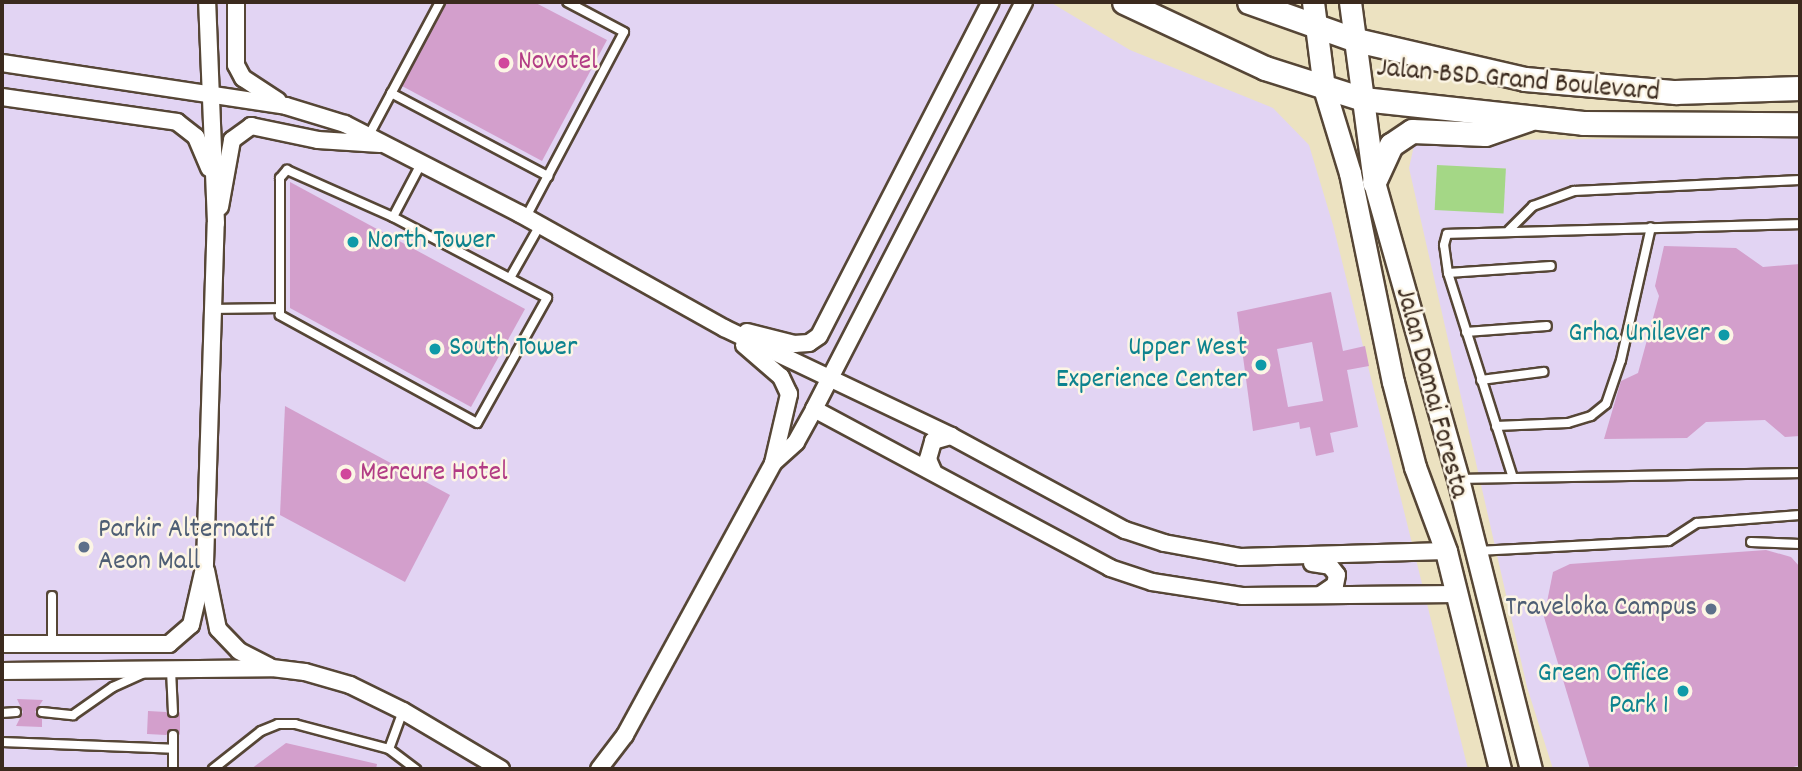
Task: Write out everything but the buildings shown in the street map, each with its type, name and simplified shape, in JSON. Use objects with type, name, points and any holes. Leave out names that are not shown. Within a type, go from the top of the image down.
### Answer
[{"type":"main road","name":"Jalan BSD Grand Boulevard","points":[[1124,2],[1265,68],[1290,72],[1324,88],[1363,99],[1529,119],[1662,125],[1800,124]]},
{"type":"main road","name":"Jalan BSD Grand Boulevard","points":[[1249,2],[1314,28],[1438,62],[1567,85],[1675,92],[1800,88]]},
{"type":"main road","name":"Jalan Damai Foresta","points":[[1313,2],[1314,28],[1324,88],[1350,173],[1392,382],[1415,467],[1446,551],[1500,769]]},
{"type":"main road","name":"Jalan Damai Foresta","points":[[1350,2],[1374,182],[1458,479],[1531,769]]},
{"type":"main road","points":[[1374,182],[1391,145],[1412,131],[1485,134],[1529,119]]},
{"type":"street","points":[[207,2],[216,223]]},
{"type":"street","points":[[236,2],[236,65],[243,78],[286,106]]},
{"type":"street","points":[[724,328],[794,344],[809,343],[820,336],[991,2]]},
{"type":"street","points":[[772,463],[796,442],[1024,2]]},
{"type":"street","points":[[982,22],[1002,19],[1009,35]]},
{"type":"street","points":[[2,64],[286,106],[369,135],[533,221],[724,328],[828,380],[951,436],[1125,530],[1208,554],[1282,557],[1446,551]]},
{"type":"street","points":[[2,97],[177,122],[196,137],[212,174]]},
{"type":"street","points":[[2,644],[169,644],[191,625],[205,564],[210,309],[216,223],[232,140],[251,126],[318,140],[390,145]]},
{"type":"street","points":[[613,769],[625,735],[772,463],[789,394],[781,377],[724,328]]},
{"type":"street","points":[[814,409],[1110,568],[1131,575],[1241,596],[1458,594]]},
{"type":"street","points":[[933,471],[928,459],[933,441],[951,436]]},
{"type":"street","points":[[1282,557],[1330,566],[1338,575],[1335,585],[1320,595]]},
{"type":"street","points":[[205,564],[218,629],[239,651],[272,668]]},
{"type":"street","points":[[169,644],[171,670]]},
{"type":"street","points":[[2,671],[272,668],[350,685],[403,711],[489,765],[501,769]]},
{"type":"street","points":[[598,769],[625,735]]},
{"type":"lane","points":[[369,135],[440,2]]},
{"type":"lane","points":[[510,278],[548,176],[624,32],[567,2]]},
{"type":"lane","points":[[391,93],[548,176]]},
{"type":"lane","points":[[393,217],[422,162]]},
{"type":"lane","points":[[287,170],[393,217],[510,278],[547,298],[477,423],[280,315],[280,178],[287,170]]},
{"type":"lane","points":[[1509,230],[1533,206],[1574,191],[1800,180]]},
{"type":"lane","points":[[1513,478],[1448,273],[1444,245],[1449,232],[1800,223]]},
{"type":"lane","points":[[1496,426],[1568,423],[1591,416],[1606,404],[1621,360],[1651,227]]},
{"type":"lane","points":[[1448,273],[1551,266]]},
{"type":"lane","points":[[210,309],[280,308]]},
{"type":"lane","points":[[1466,332],[1547,326]]},
{"type":"lane","points":[[1481,380],[1543,372]]},
{"type":"lane","points":[[1458,479],[1800,473]]},
{"type":"lane","points":[[1477,551],[1669,541],[1697,523],[1800,515]]},
{"type":"lane","points":[[1751,542],[1800,544]]},
{"type":"lane","points":[[52,596],[52,644]]},
{"type":"lane","points":[[171,670],[173,712]]},
{"type":"lane","points":[[42,712],[73,715],[113,687],[150,671]]},
{"type":"lane","points":[[389,749],[403,711]]},
{"type":"lane","points":[[2,713],[16,712]]},
{"type":"lane","points":[[213,769],[261,731],[278,724],[295,724],[389,749],[416,769]]},
{"type":"lane","points":[[173,735],[173,769]]},
{"type":"lane","points":[[2,741],[173,750]]},
{"type":"shaded area","points":[[2,2],[1050,2],[1130,50],[1273,108],[1309,145],[1333,225],[1468,769],[2,769]]},
{"type":"shaded area","points":[[1800,137],[1800,769],[1553,769],[1527,687],[1409,168],[1415,141]]},
{"type":"green space","points":[[1437,165],[1506,169],[1504,214],[1435,210]]},
{"type":"place","name":"Novotel","points":[[504,63]]},
{"type":"place","name":"North Tower","points":[[353,242]]},
{"type":"place","name":"Grha Unilever","points":[[1724,335]]},
{"type":"place","name":"South Tower","points":[[435,349]]},
{"type":"place","name":"Upper West Experience Center","points":[[1261,365]]},
{"type":"place","name":"Mercure Hotel","points":[[346,474]]},
{"type":"place","name":"Parkir Alternatif Aeon Mall","points":[[84,547]]},
{"type":"place","name":"Traveloka Campus","points":[[1711,609]]},
{"type":"place","name":"Green Office Park 1","points":[[1683,691]]}]
